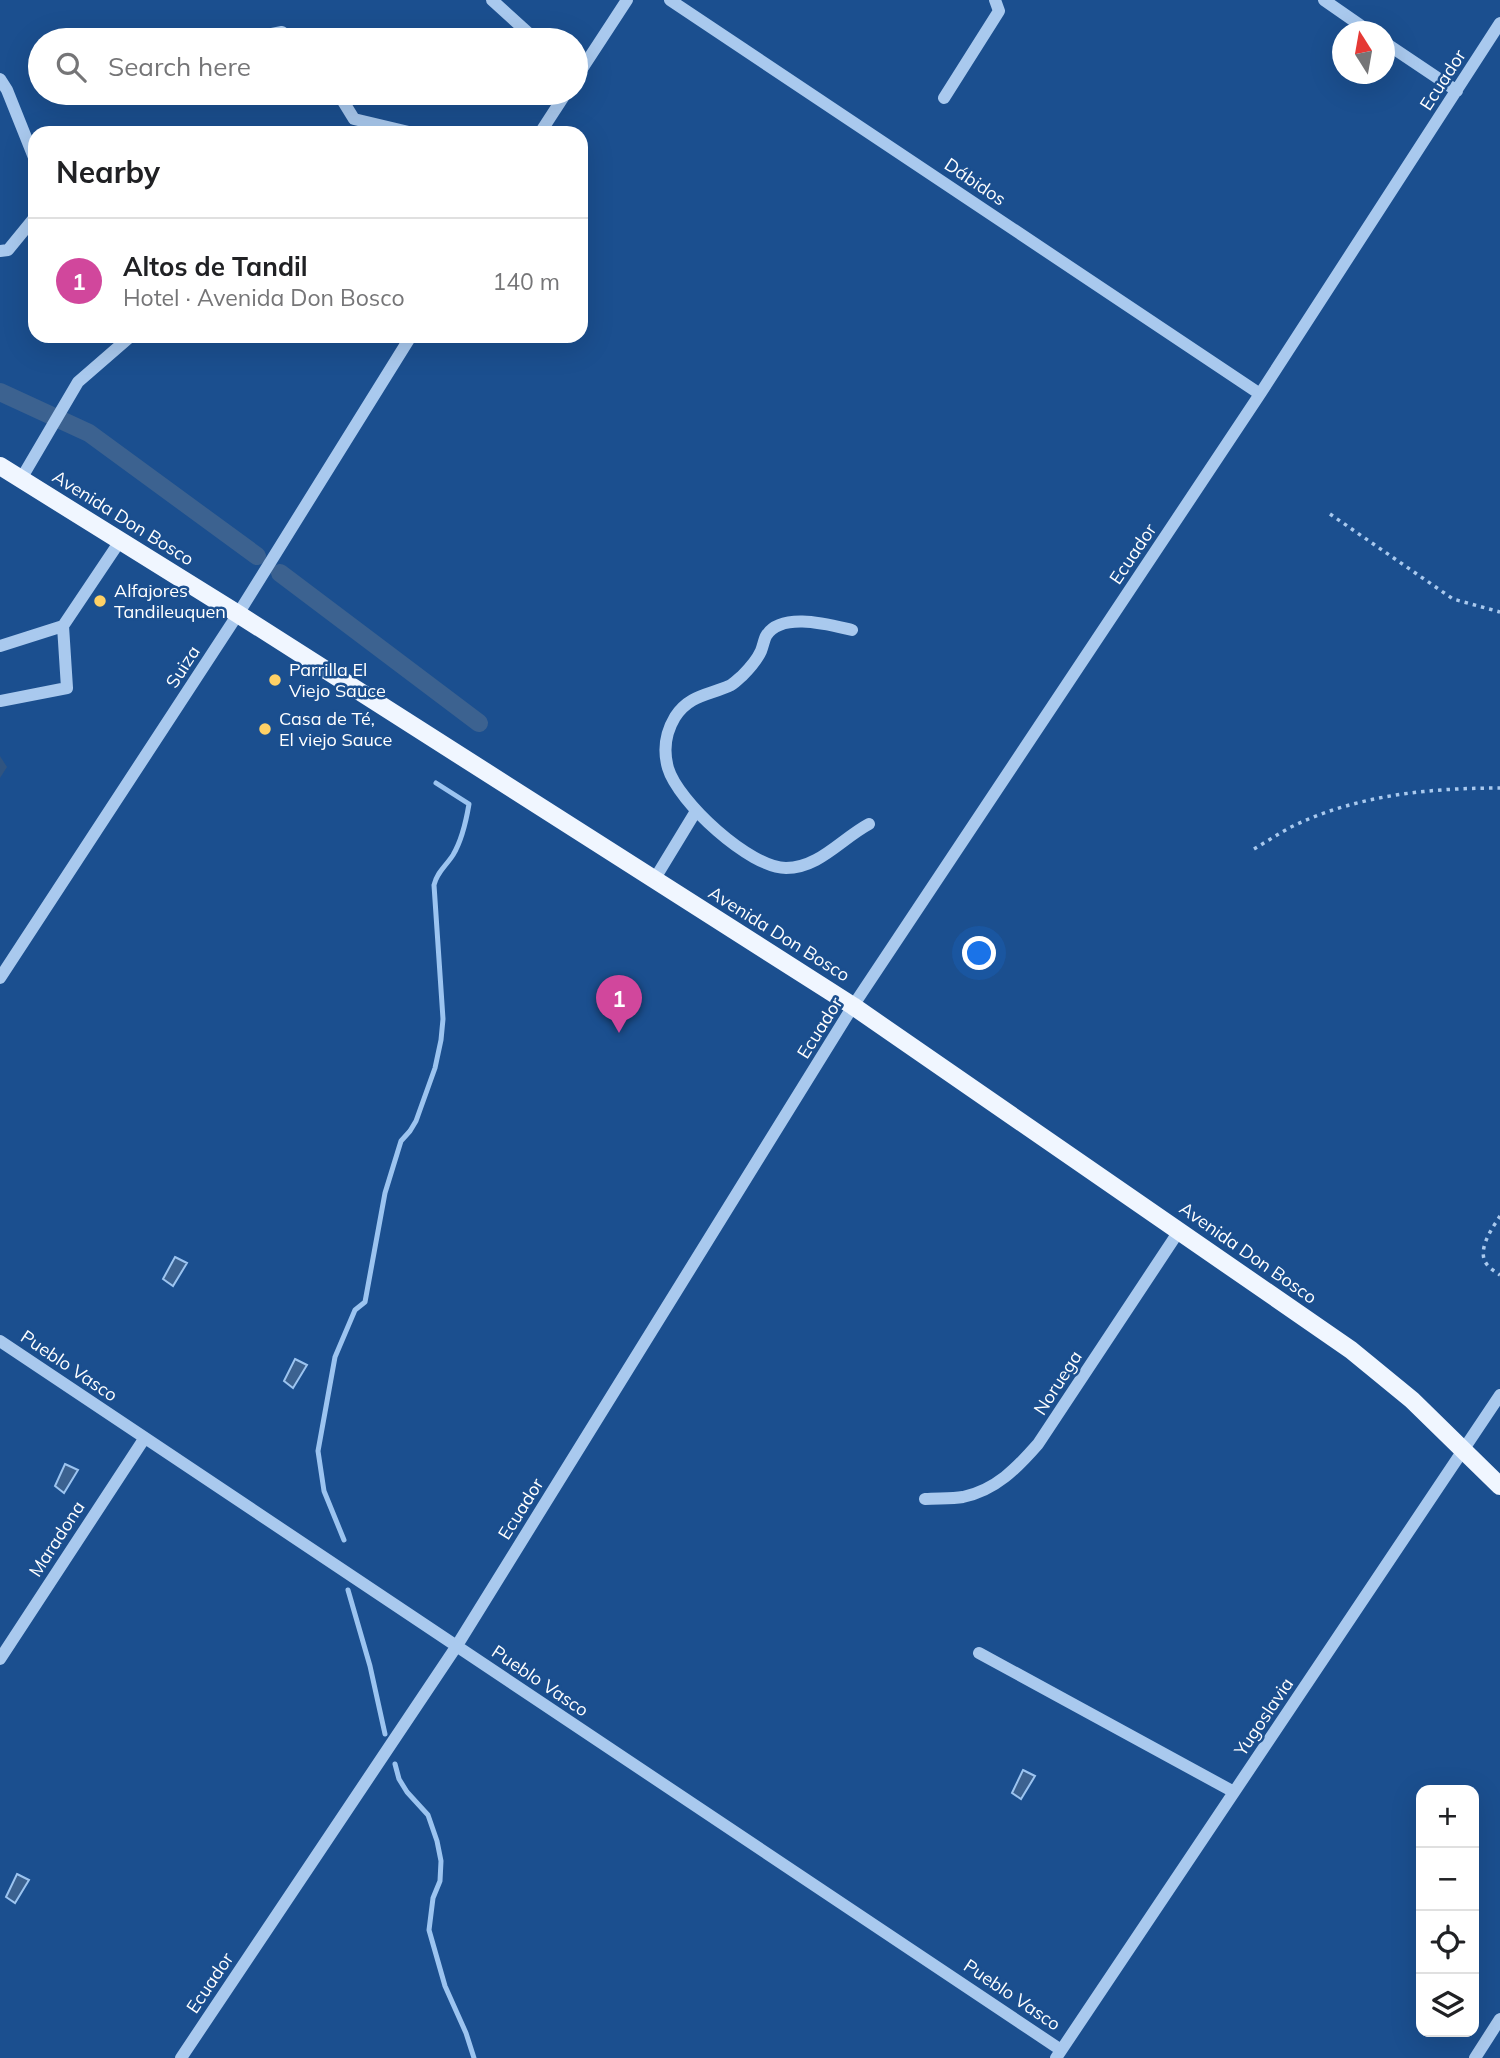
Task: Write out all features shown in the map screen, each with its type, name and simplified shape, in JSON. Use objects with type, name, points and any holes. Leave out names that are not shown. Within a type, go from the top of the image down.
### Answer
[{"type":"main road","name":"Avenida Don Bosco","points":[[0,466],[238,614],[853,1006],[1351,1350],[1412,1400],[1500,1486]]},
{"type":"street","points":[[492,0],[523,28]]},
{"type":"street","points":[[588,59],[627,0]]},
{"type":"street","name":"Dábidos","points":[[670,0],[1260,394]]},
{"type":"street","points":[[944,98],[999,11],[995,0]]},
{"type":"street","points":[[1324,0],[1354,21]]},
{"type":"street","name":"Ecuador","points":[[181,2058],[456,1647],[853,1006],[1260,394],[1500,23]]},
{"type":"street","points":[[1395,49],[1457,91]]},
{"type":"street","points":[[0,79],[28,142]]},
{"type":"street","points":[[345,105],[354,119],[384,126]]},
{"type":"street","points":[[545,126],[558,105]]},
{"type":"street","points":[[0,251],[8,250],[28,226]]},
{"type":"street","points":[[21,479],[78,382],[123,343]]},
{"type":"street","name":"Suiza","points":[[0,978],[238,614],[407,343]]},
{"type":"street","points":[[0,701],[67,688],[63,626],[120,541]]},
{"type":"street","points":[[852,629],[798,621],[780,625],[767,634],[760,653],[747,671],[731,686],[692,700],[677,714],[668,732],[665,749],[669,770],[687,802],[747,852],[768,865],[785,868],[806,866],[869,824]]},
{"type":"street","points":[[0,646],[63,626]]},
{"type":"street","points":[[654,880],[696,811]]},
{"type":"street","name":"Noruega","points":[[925,1499],[963,1497],[997,1484],[1016,1469],[1038,1444],[1179,1231]]},
{"type":"street","name":"Pueblo Vasco","points":[[0,1341],[928,1959],[1059,2054]]},
{"type":"street","name":"Yugoslavia","points":[[1059,2054],[1500,1395]]},
{"type":"street","name":"Maradona","points":[[0,1659],[144,1439]]},
{"type":"street","points":[[979,1653],[1234,1792]]},
{"type":"street","points":[[1475,2058],[1500,2019]]},
{"type":"path","points":[[1330,514],[1453,598],[1500,612]]},
{"type":"path","points":[[1254,849],[1291,827],[1342,807],[1407,793],[1459,788],[1500,788]]},
{"type":"path","points":[[1500,1216],[1484,1246],[1484,1259],[1500,1275]]},
{"type":"water","points":[[175,1257],[187,1263],[173,1286],[163,1279]]},
{"type":"water","points":[[295,1359],[307,1365],[293,1388],[284,1381]]},
{"type":"water","points":[[65,1464],[78,1470],[64,1493],[55,1486]]},
{"type":"water","points":[[1023,1770],[1035,1776],[1021,1799],[1012,1793]]},
{"type":"water","points":[[17,1874],[29,1880],[15,1903],[6,1897]]},
{"type":"waterway","points":[[0,392],[89,433],[257,556]]},
{"type":"waterway","points":[[280,573],[479,723]]},
{"type":"waterway","points":[[344,1540],[324,1491],[318,1451],[335,1357],[355,1310],[365,1302],[385,1193],[401,1141],[416,1121],[435,1068],[441,1040],[443,1019],[434,885],[459,843],[469,804],[436,783]]},
{"type":"waterway","points":[[348,1590],[370,1666],[385,1734]]},
{"type":"waterway","points":[[395,1764],[399,1779],[407,1792],[428,1815],[437,1841],[441,1861],[440,1881],[433,1898],[429,1930],[445,1986],[474,2058]]},
{"type":"place","name":"Alfajores Tandileuquen","points":[[100,601]]},
{"type":"place","name":"Parrilla El Viejo Sauce","points":[[275,680]]},
{"type":"place","name":"Casa de Té, El viejo Sauce","points":[[265,729]]},
{"type":"place","name":"Altos de Tandil","points":[[619,1033]]}]
